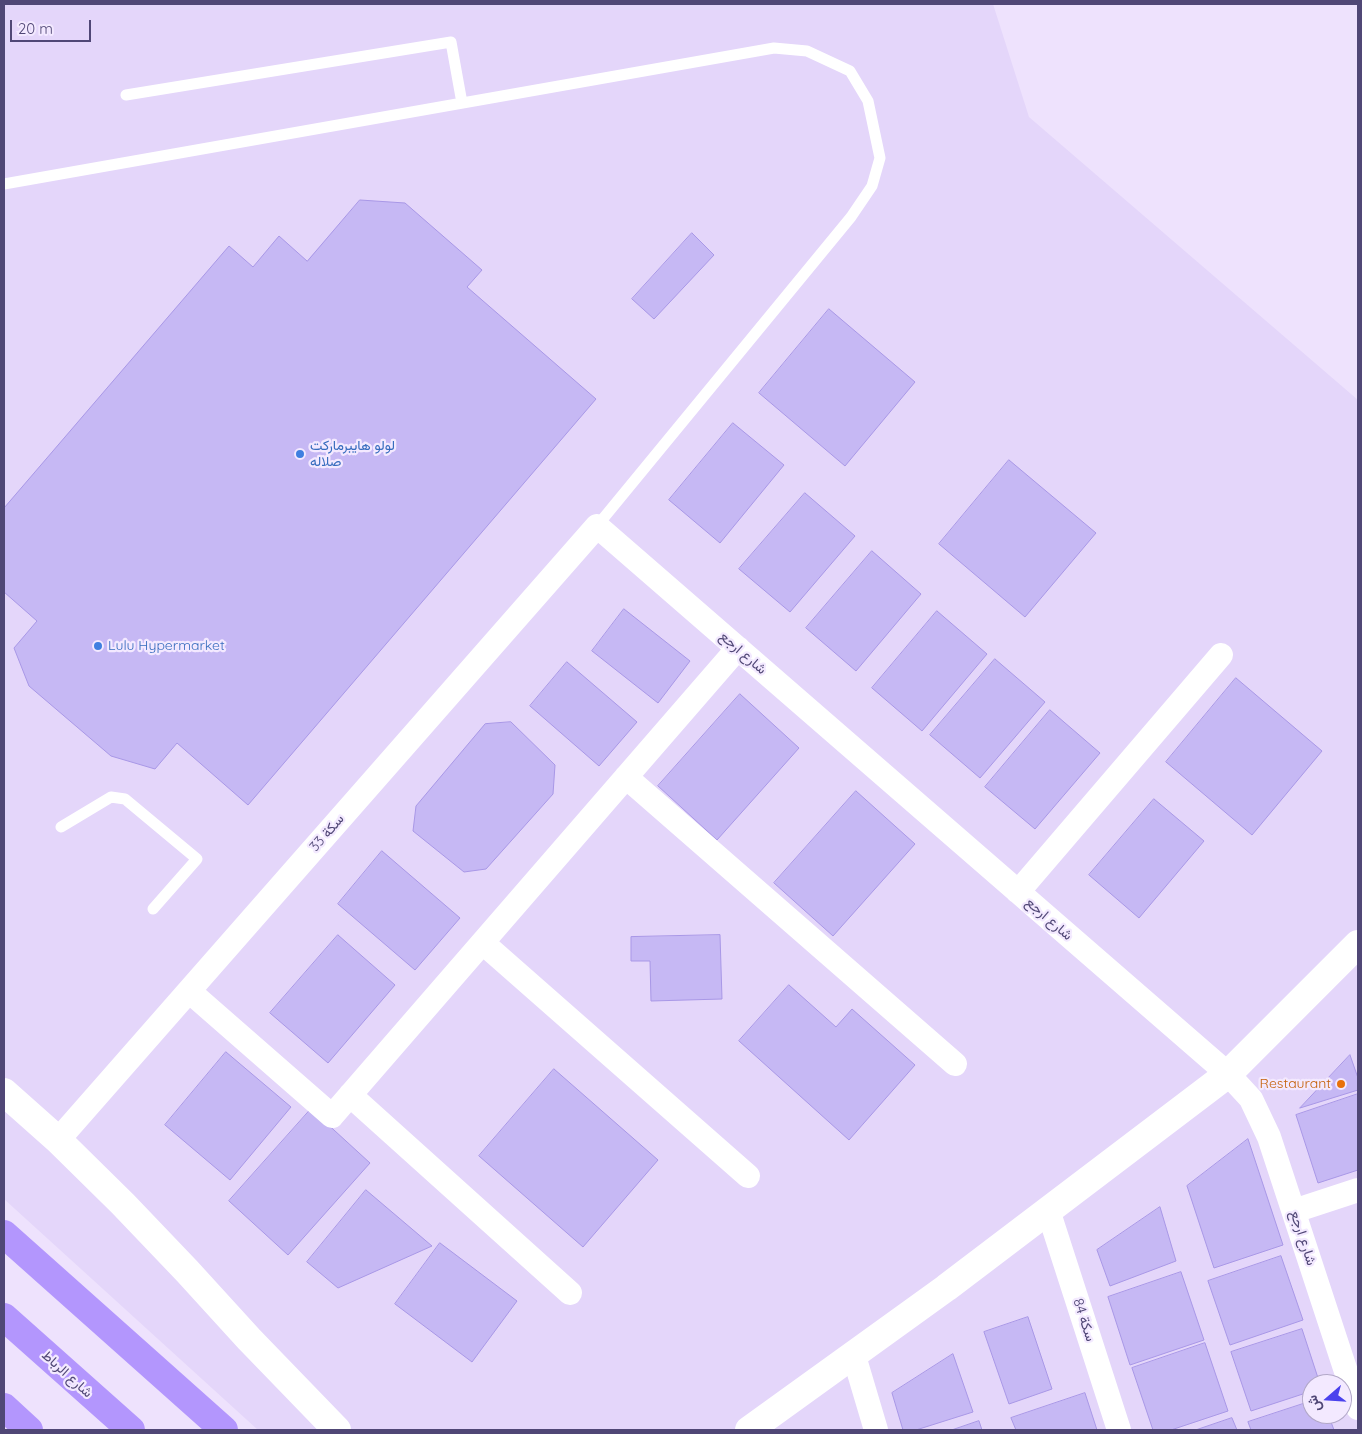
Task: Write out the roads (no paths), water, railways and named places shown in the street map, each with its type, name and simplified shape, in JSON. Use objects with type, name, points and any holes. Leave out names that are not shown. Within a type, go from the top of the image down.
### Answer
[{"type":"highway","points":[[4,1234],[224,1430]]},
{"type":"highway","name":"شارع الرباط","points":[[4,1317],[131,1430]]},
{"type":"highway","points":[[4,1407],[29,1430]]},
{"type":"street","name":"شارع ارجع","points":[[597,526],[1228,1074],[1250,1099],[1270,1137],[1358,1408]]},
{"type":"street","name":"سكة 33","points":[[58,1140],[597,526]]},
{"type":"street","points":[[189,991],[332,1116],[738,648]]},
{"type":"street","points":[[1018,892],[1221,655]]},
{"type":"street","points":[[626,777],[955,1064]]},
{"type":"street","points":[[483,943],[748,1176]]},
{"type":"street","points":[[749,1430],[854,1356],[1228,1074],[1358,944]]},
{"type":"street","points":[[4,1092],[58,1140],[136,1217],[249,1339],[337,1430]]},
{"type":"street","points":[[350,1095],[570,1293]]},
{"type":"street","points":[[1294,1211],[1358,1190]]},
{"type":"street","name":"سكة 84","points":[[1048,1210],[1120,1430]]},
{"type":"street","points":[[854,1356],[876,1430]]},
{"type":"lane","points":[[126,95],[452,42],[462,103]]},
{"type":"lane","points":[[4,184],[774,48],[807,51],[850,71],[868,101],[880,158],[872,186],[851,217],[597,526]]},
{"type":"lane","points":[[61,827],[111,798],[125,798],[197,859],[153,909]]},
{"type":"place","name":"لولو هايبرماركت صلاله","points":[[300,454]]},
{"type":"place","name":"Lulu Hypermarket","points":[[98,646]]},
{"type":"place","name":"Restaurant","points":[[1341,1084]]}]
